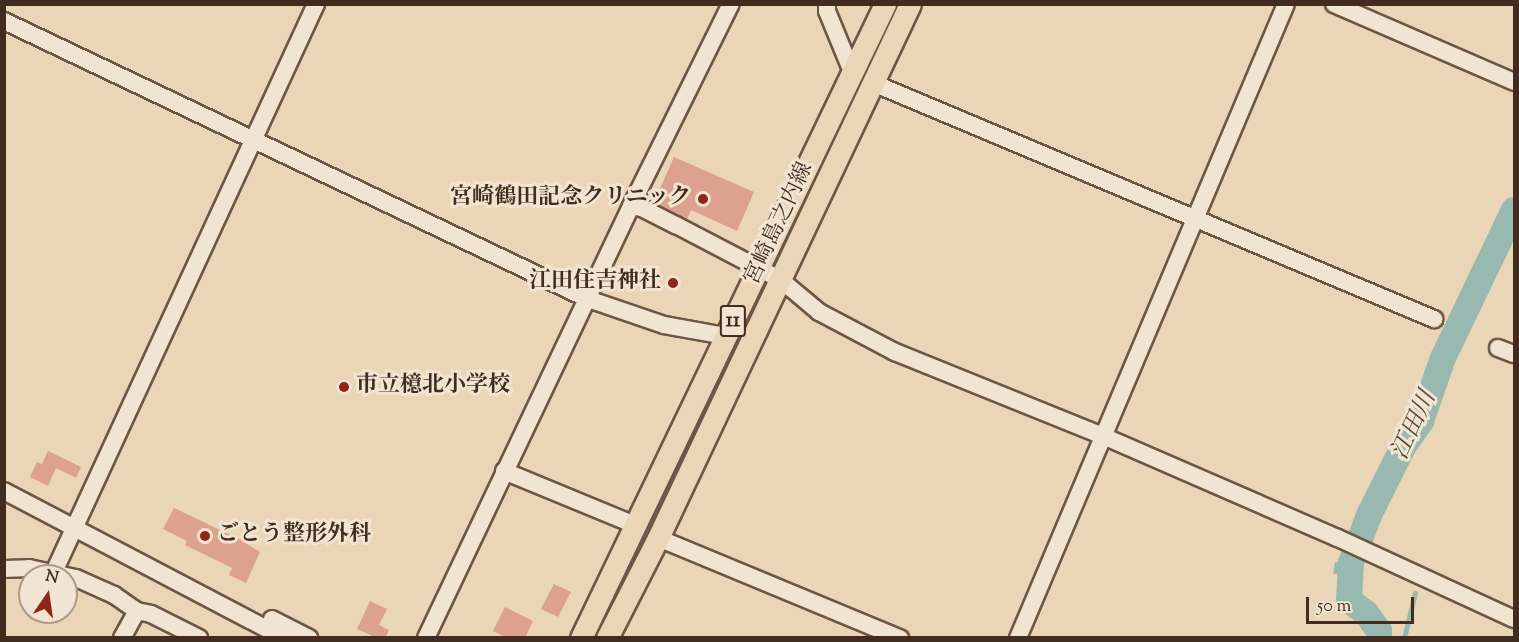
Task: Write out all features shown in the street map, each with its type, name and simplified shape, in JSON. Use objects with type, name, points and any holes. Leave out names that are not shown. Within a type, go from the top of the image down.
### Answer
[{"type":"main road","name":"宮崎島之内線","points":[[581,638],[885,4]]},
{"type":"main road","name":"宮崎島之内線","points":[[607,638],[658,538],[910,4]]},
{"type":"street","points":[[58,564],[316,4]]},
{"type":"street","points":[[426,638],[631,206],[731,4]]},
{"type":"street","points":[[827,4],[827,11],[852,72]]},
{"type":"street","points":[[1018,638],[1197,220],[1286,4]]},
{"type":"street","points":[[1334,4],[1515,82]]},
{"type":"street","points":[[4,21],[588,299],[664,325],[726,336]]},
{"type":"street","points":[[873,83],[1434,319]]},
{"type":"street","points":[[631,206],[642,208],[781,280],[819,312],[895,352],[1103,436],[1347,542],[1410,573],[1515,619]]},
{"type":"street","points":[[1498,348],[1515,354]]},
{"type":"street","points":[[504,471],[635,525]]},
{"type":"street","points":[[4,491],[284,638]]},
{"type":"street","points":[[76,527],[101,534],[309,638]]},
{"type":"street","points":[[658,538],[900,638]]},
{"type":"street","points":[[78,580],[94,586],[137,610],[151,614],[199,638]]},
{"type":"street","points":[[122,638],[137,610]]},
{"type":"water","points":[[1348,555],[1357,559],[1352,598],[1384,626],[1386,637],[1371,637],[1363,618],[1344,608],[1348,577],[1344,573],[1333,574],[1335,562],[1346,563]]},
{"type":"building","name":"宮崎鶴田記念クリニック","points":[[674,157],[754,192],[737,231],[691,210],[687,219],[654,202]]},
{"type":"building","points":[[48,451],[81,467],[76,478],[56,468],[48,486],[30,477],[37,462],[42,464]]},
{"type":"building","name":"ごとう整形外科","points":[[174,508],[241,540],[260,552],[246,583],[229,575],[232,568],[185,545],[187,541],[163,529]]},
{"type":"building","points":[[554,584],[571,592],[558,617],[541,609]]},
{"type":"building","points":[[370,601],[387,609],[379,625],[389,630],[385,638],[377,638],[357,629]]},
{"type":"building","points":[[505,607],[533,621],[525,638],[507,638],[493,631]]},
{"type":"waterway","name":"江田川","points":[[1379,638],[1379,631],[1366,613],[1349,600],[1351,563],[1369,515],[1403,447],[1421,421],[1443,358],[1514,210]]},
{"type":"waterway","points":[[1404,638],[1415,593]]},
{"type":"place","name":"宮崎鶴田記念クリニック","points":[[703,199]]},
{"type":"place","name":"江田住吉神社","points":[[673,283]]},
{"type":"place","name":"市立檍北小学校","points":[[344,387]]},
{"type":"place","name":"ごとう整形外科","points":[[205,536]]}]
